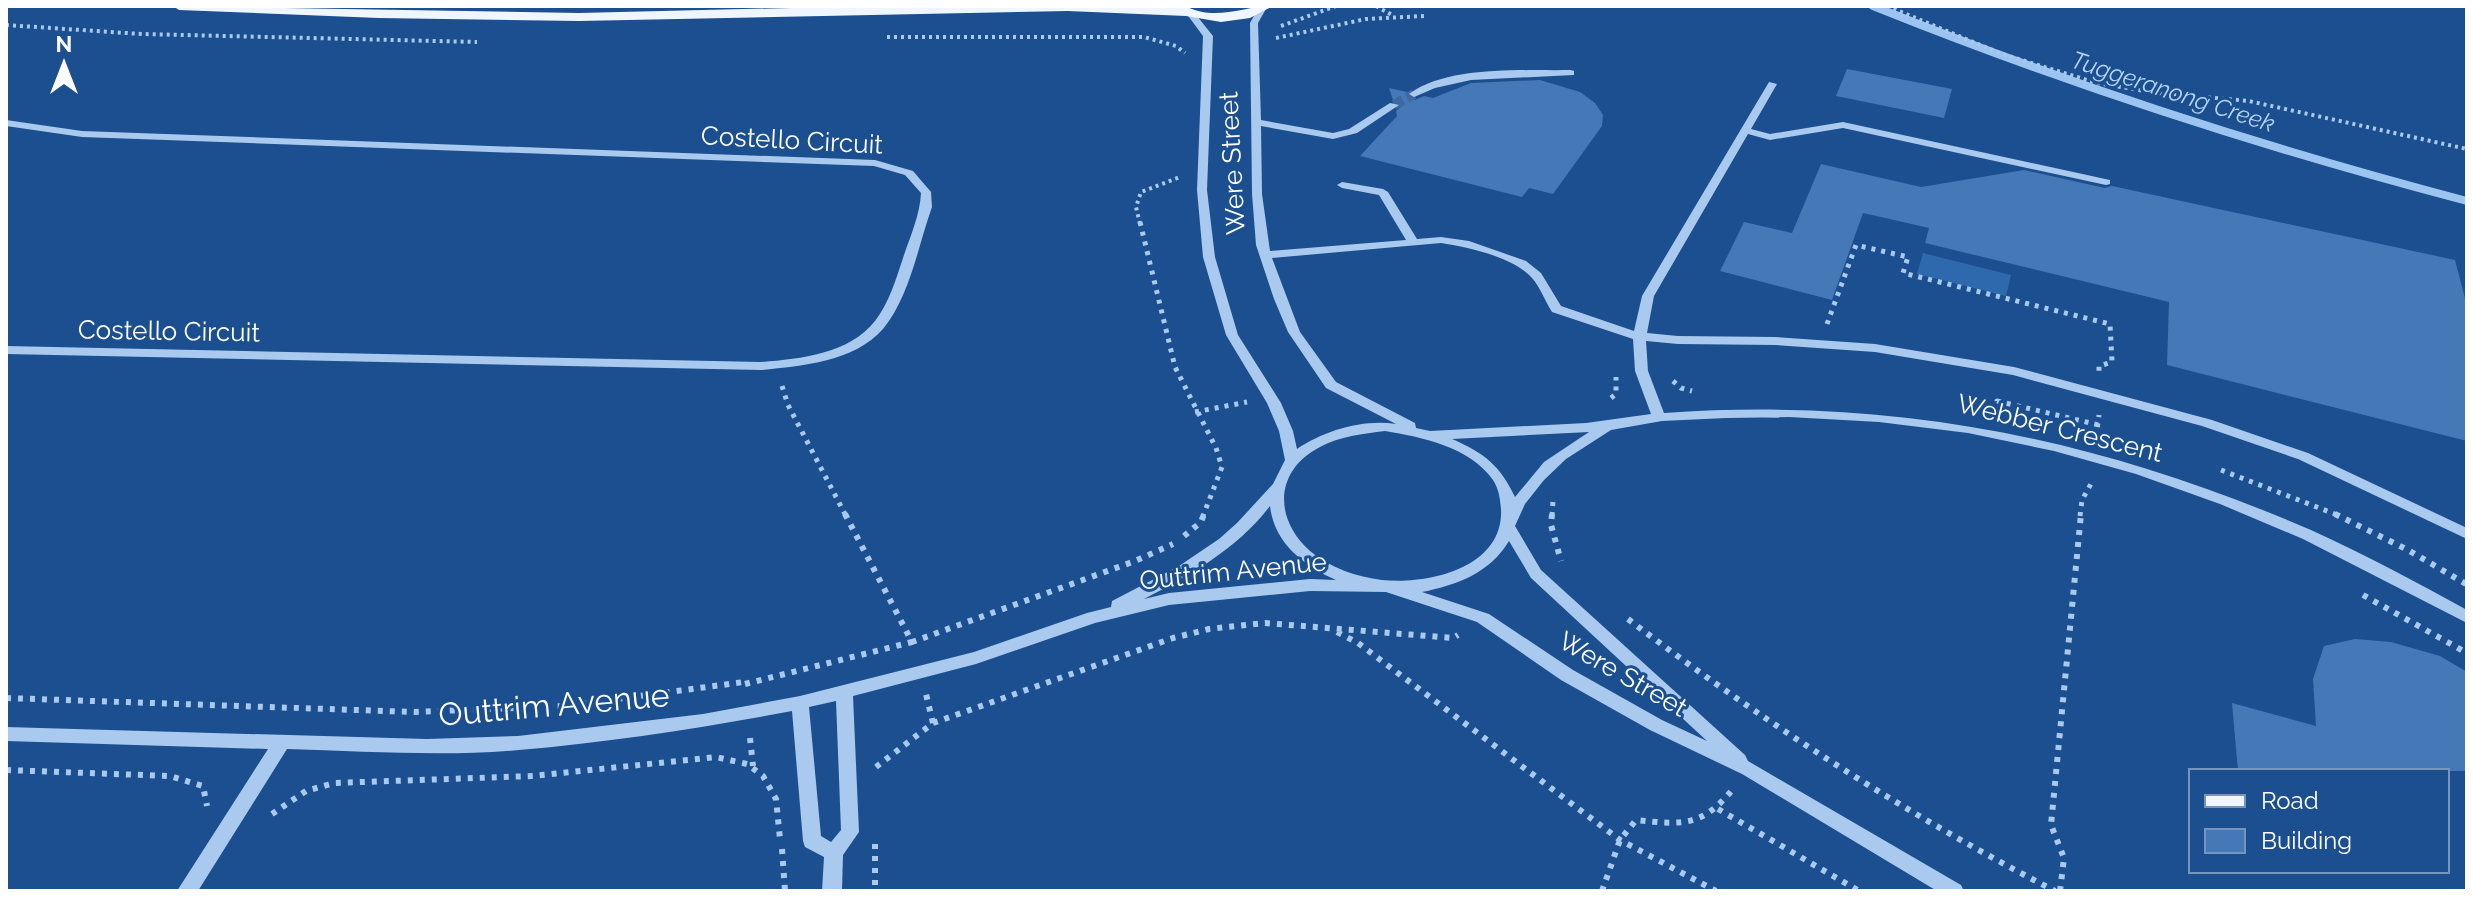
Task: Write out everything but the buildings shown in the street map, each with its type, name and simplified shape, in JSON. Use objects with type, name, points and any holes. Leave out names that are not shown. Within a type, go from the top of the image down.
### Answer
[{"type":"main road","points":[[179,6],[540,16],[1127,6],[1184,10],[1223,17],[1265,8]]},
{"type":"main road","points":[[998,7],[1006,6]]},
{"type":"street","name":"Were Street","points":[[1265,8],[1254,23],[1257,194],[1265,255],[1294,332],[1331,385],[1429,434]]},
{"type":"street","name":"Were Street","points":[[1184,10],[1208,36],[1202,190],[1209,257],[1232,335],[1274,403],[1286,431],[1292,461]]},
{"type":"street","points":[[1414,94],[1425,88],[1465,78],[1571,73]]},
{"type":"street","points":[[1659,417],[1646,390],[1637,336],[1648,296],[1772,84]]},
{"type":"street","points":[[1256,122],[1333,136],[1353,131],[1394,105]]},
{"type":"street","name":"Costello Circuit","points":[[6,123],[82,134],[875,163],[917,178],[926,192],[926,207],[887,314],[870,333],[845,348],[795,363],[6,350]]},
{"type":"street","points":[[1747,131],[1770,137],[1843,125],[2106,182]]},
{"type":"street","points":[[1342,185],[1383,192],[1413,242]]},
{"type":"street","points":[[1265,255],[1454,241],[1522,264],[1537,276],[1556,309],[1637,336],[1823,344],[1946,358],[2098,392],[2207,423],[2303,456],[2467,534]]},
{"type":"street","name":"Webber Crescent","points":[[1429,434],[1612,426],[1659,417],[1793,413],[1934,422],[2034,441],[2142,470],[2276,520],[2404,580],[2467,617]]},
{"type":"street","name":"Webber Crescent","points":[[1508,522],[1525,489],[1550,464],[1577,443],[1612,426]]},
{"type":"street","points":[[1385,427],[1429,434],[1465,449],[1490,469],[1508,502],[1504,536],[1494,552],[1479,566],[1459,576],[1409,587],[1383,586],[1328,570],[1306,556],[1290,539],[1280,521],[1276,502],[1278,484],[1292,461],[1318,441],[1360,429],[1385,427]]},
{"type":"street","name":"Outtrim Avenue","points":[[1093,617],[1158,586],[1218,549],[1256,517],[1278,484]]},
{"type":"street","name":"Were Street","points":[[1508,522],[1536,574],[1748,769]]},
{"type":"street","name":"Outtrim Avenue","points":[[6,734],[427,746],[518,743],[703,721],[800,703],[976,658],[1093,617],[1169,599],[1310,585],[1383,586]]},
{"type":"street","name":"Were Street","points":[[1383,586],[1483,618],[1581,683],[1656,725],[1748,769],[1954,891]]},
{"type":"street","points":[[832,891],[834,853],[850,832],[844,693]]},
{"type":"street","points":[[800,703],[812,841],[834,853]]},
{"type":"street","points":[[187,891],[281,743]]},
{"type":"path","points":[[1275,49],[1276,28],[1336,6]]},
{"type":"path","points":[[1376,6],[1381,11],[1401,17]]},
{"type":"path","points":[[1887,6],[2002,54],[2097,83],[2157,93],[2249,101],[2316,113],[2467,149]]},
{"type":"path","points":[[1274,38],[1327,25],[1424,16]]},
{"type":"path","points":[[6,25],[234,37],[488,42]]},
{"type":"path","points":[[880,38],[1144,37],[1176,46],[1192,61]]},
{"type":"path","points":[[777,365],[788,405],[912,642],[1135,561],[1175,543],[1201,522],[1222,467],[1216,448],[1195,412],[1175,367],[1136,207],[1141,192],[1184,175]]},
{"type":"path","points":[[1823,344],[1824,332],[1856,245],[1908,257],[1903,273],[2110,324],[2112,362],[2099,366],[2099,425],[2096,437]]},
{"type":"path","points":[[1998,414],[1997,401],[2099,425]]},
{"type":"path","points":[[1622,614],[1706,679],[1870,785],[2014,871],[2058,891],[2064,858],[2051,825],[2082,500],[2095,477],[2080,473]]},
{"type":"path","points":[[1554,491],[1551,525],[1563,568]]},
{"type":"path","points":[[2349,587],[2467,653]]},
{"type":"path","points":[[933,723],[1173,638],[1209,629],[1302,623],[1333,629],[1453,638]]},
{"type":"path","points":[[1333,629],[1358,643],[1620,840],[1716,891]]},
{"type":"path","points":[[6,698],[414,712],[565,706],[744,682]]},
{"type":"path","points":[[278,807],[306,791],[334,783],[533,776],[706,756],[734,758],[753,766],[774,792],[784,856],[785,891]]},
{"type":"path","points":[[6,770],[170,776],[203,786],[208,809]]},
{"type":"path","points":[[1602,891],[1620,840],[1636,820],[1686,825],[1718,809],[1859,891]]},
{"type":"shaded area","points":[[1923,253],[2011,275],[2006,296],[1917,274]]},
{"type":"waterway","name":"Tuggeranong Creek","points":[[1873,6],[2019,62],[2167,113],[2467,201]]},
{"type":"tunnel","points":[[1394,105],[1414,94]]}]
